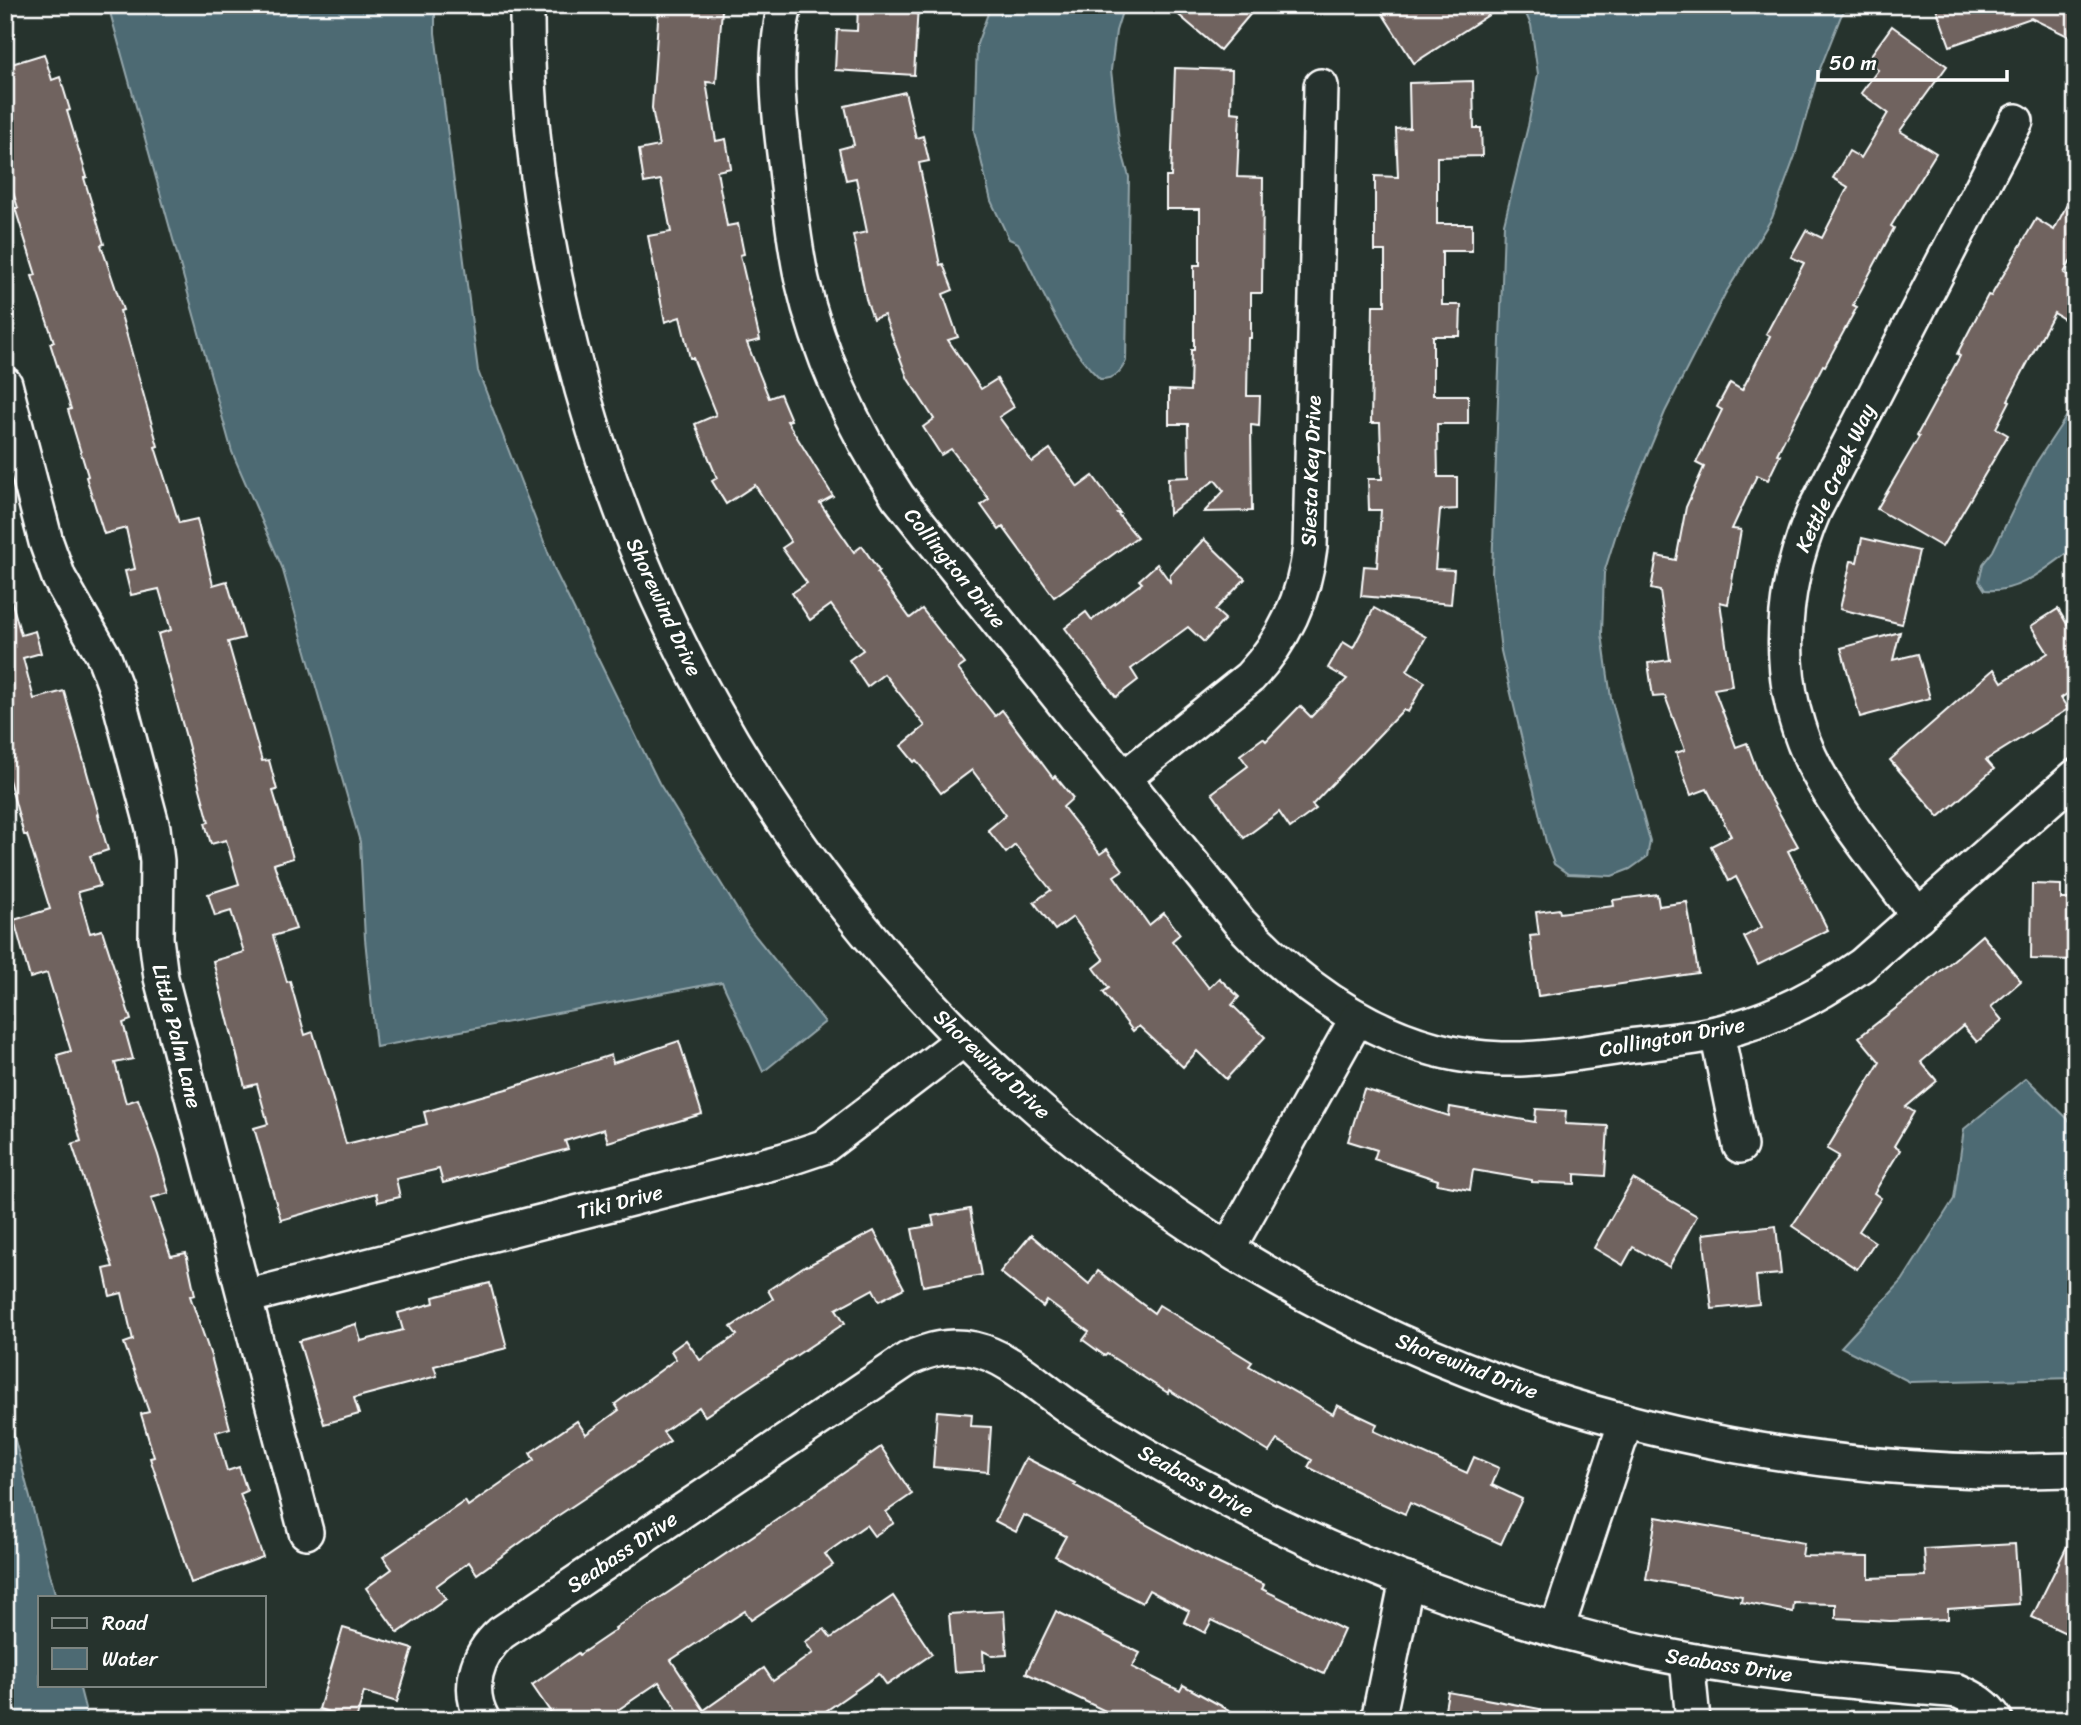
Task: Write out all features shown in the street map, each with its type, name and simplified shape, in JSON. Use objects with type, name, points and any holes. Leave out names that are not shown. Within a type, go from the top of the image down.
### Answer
[{"type":"street","name":"Shorewind Drive","points":[[527,5],[532,120],[543,212],[560,304],[582,395],[611,484],[645,571],[691,668],[729,738],[779,817],[850,913],[908,982],[963,1040],[1020,1094],[1092,1154],[1186,1223],[1286,1284],[1369,1326],[1455,1364],[1564,1404],[1706,1440],[1759,1450],[1878,1465],[1984,1471],[2076,1470]]},
{"type":"street","name":"Collington Drive","points":[[785,5],[777,64],[779,119],[802,279],[819,342],[843,403],[874,461],[898,497],[1240,923],[1266,950],[1309,987],[1357,1018],[1416,1044],[1458,1054],[1501,1059],[1544,1057],[1717,1033],[1784,1012],[1824,991],[1862,965],[2073,784]]},
{"type":"street","name":"Siesta Key Drive","points":[[1124,778],[1250,677],[1265,661],[1286,629],[1302,590],[1310,547],[1321,86]]},
{"type":"street","name":"Kettle Creek Way","points":[[1918,916],[1839,808],[1816,769],[1794,712],[1787,671],[1786,610],[1793,569],[1814,511],[2016,121]]},
{"type":"street","name":"Little Palm Lane","points":[[5,384],[46,542],[60,578],[104,657],[116,689],[147,803],[157,861],[156,938],[160,978],[306,1532]]},
{"type":"street","points":[[1228,1249],[1357,1018]]},
{"type":"street","points":[[1717,1033],[1740,1146]]},
{"type":"street","name":"Tiki Drive","points":[[244,1297],[770,1164],[823,1147],[963,1040]]},
{"type":"street","name":"Seabass Drive","points":[[483,1720],[474,1698],[473,1679],[487,1646],[501,1633],[908,1359],[940,1348],[968,1348],[993,1356],[1154,1460],[1209,1490],[1333,1550],[1407,1580],[1557,1629],[1687,1660],[1811,1679],[1958,1691],[1976,1699],[1996,1720]]},
{"type":"street","points":[[1557,1629],[1626,1421]]},
{"type":"street","points":[[1378,1720],[1407,1580]]},
{"type":"street","points":[[1687,1660],[1693,1720]]},
{"type":"water","points":[[108,5],[435,5],[435,33],[478,371],[556,573],[659,783],[748,927],[825,1022],[763,1072],[722,982],[376,1047],[365,939],[360,842],[282,567],[232,452]]},
{"type":"water","points":[[991,5],[1124,5],[1116,31],[1111,70],[1119,141],[1129,177],[1126,361],[1119,372],[1110,378],[1100,379],[1075,349],[1054,315],[1018,243],[1009,239],[991,201],[974,131],[977,44]]},
{"type":"water","points":[[1522,5],[1848,5],[1818,74],[1795,156],[1772,218],[1725,294],[1665,412],[1621,518],[1604,573],[1602,634],[1611,698],[1650,841],[1647,857],[1630,869],[1612,876],[1568,874],[1554,864],[1546,842],[1501,651],[1492,573],[1504,224],[1538,74],[1531,25]]},
{"type":"water","points":[[2076,402],[2076,547],[2022,583],[2010,588],[1985,590],[1979,581],[1983,564],[1993,551],[2036,463]]},
{"type":"water","points":[[2026,1078],[2076,1127],[2076,1378],[1910,1382],[1841,1347],[1902,1281],[1954,1199],[1964,1129]]},
{"type":"water","points":[[5,1402],[56,1596],[38,1596],[38,1686],[79,1686],[88,1720],[5,1720]]},
{"type":"building","points":[[659,5],[722,10],[716,83],[706,82],[716,141],[726,139],[731,168],[717,171],[727,226],[738,224],[744,254],[740,255],[760,340],[747,343],[769,398],[780,394],[791,420],[787,421],[833,496],[820,503],[854,552],[862,546],[879,571],[877,573],[910,618],[922,609],[965,664],[958,669],[995,716],[1002,710],[1053,778],[1055,776],[1073,798],[1063,807],[1100,854],[1107,849],[1123,870],[1114,876],[1149,925],[1164,913],[1180,934],[1172,941],[1209,988],[1219,978],[1239,997],[1232,1005],[1265,1037],[1226,1079],[1197,1051],[1183,1067],[1139,1026],[1133,1031],[1103,992],[1109,988],[1094,968],[1104,960],[1073,917],[1055,930],[1034,902],[1051,890],[1015,845],[1006,853],[988,830],[1006,815],[972,770],[941,793],[916,760],[914,762],[901,746],[925,726],[884,674],[867,687],[849,660],[863,650],[831,605],[810,620],[792,593],[807,583],[782,548],[791,542],[755,485],[726,504],[712,481],[717,478],[695,424],[716,415],[693,358],[690,358],[680,317],[665,322],[648,236],[671,232],[661,180],[644,183],[639,150],[659,146],[652,108]]},
{"type":"building","points":[[858,5],[918,5],[914,75],[835,70],[837,30],[857,31]]},
{"type":"building","points":[[1167,5],[1258,5],[1220,50]]},
{"type":"building","points":[[1377,5],[1504,5],[1414,63]]},
{"type":"building","points":[[1935,5],[2076,5],[2076,40],[2031,18],[1950,46]]},
{"type":"building","points":[[1892,26],[1947,66],[1900,131],[1936,153],[1891,226],[1894,228],[1853,305],[1857,307],[1825,366],[1823,365],[1777,454],[1780,455],[1768,480],[1757,475],[1732,529],[1741,530],[1728,604],[1720,602],[1732,686],[1714,689],[1736,747],[1747,743],[1761,781],[1798,846],[1788,851],[1828,930],[1758,965],[1744,937],[1762,927],[1736,877],[1729,881],[1711,846],[1731,836],[1707,789],[1691,795],[1676,753],[1685,750],[1665,696],[1653,697],[1648,663],[1670,660],[1660,591],[1651,589],[1657,556],[1676,560],[1686,507],[1704,467],[1696,463],[1722,410],[1717,407],[1730,383],[1742,390],[1770,336],[1766,334],[1804,263],[1791,257],[1806,230],[1822,238],[1848,187],[1833,178],[1849,151],[1861,158],[1888,113],[1861,93],[1878,70],[1866,62]]},
{"type":"building","points":[[44,54],[52,80],[60,77],[70,110],[67,111],[87,177],[84,178],[104,244],[101,245],[123,310],[120,311],[158,446],[155,447],[179,523],[197,519],[213,585],[227,581],[244,638],[228,642],[262,761],[269,760],[277,790],[273,791],[293,858],[274,864],[296,929],[273,936],[287,982],[290,981],[305,1035],[313,1032],[346,1144],[427,1124],[424,1112],[510,1088],[611,1055],[613,1063],[679,1041],[702,1114],[608,1142],[604,1129],[565,1141],[568,1149],[443,1183],[439,1169],[396,1179],[400,1197],[378,1202],[376,1193],[281,1220],[254,1128],[268,1124],[257,1084],[245,1087],[213,961],[244,952],[231,911],[215,916],[208,894],[239,884],[226,840],[211,844],[205,823],[209,822],[158,634],[171,630],[159,589],[131,595],[125,571],[135,569],[126,528],[104,534],[86,477],[88,476],[68,410],[71,409],[50,343],[54,342],[32,276],[36,275],[5,167],[5,66]]},
{"type":"building","points":[[1175,68],[1232,70],[1231,112],[1240,113],[1237,177],[1263,178],[1262,293],[1251,293],[1251,338],[1248,338],[1247,396],[1260,396],[1259,426],[1251,425],[1252,511],[1204,512],[1224,491],[1215,480],[1169,514],[1168,478],[1189,477],[1188,424],[1169,424],[1169,390],[1190,391],[1191,350],[1194,350],[1194,265],[1200,265],[1200,209],[1166,209],[1166,177],[1171,177]]},
{"type":"building","points":[[1473,81],[1474,128],[1481,128],[1482,156],[1437,157],[1437,224],[1472,224],[1472,251],[1442,251],[1442,305],[1461,305],[1460,336],[1433,336],[1433,395],[1468,395],[1468,424],[1437,424],[1438,477],[1457,477],[1457,509],[1440,510],[1435,569],[1454,570],[1451,604],[1361,596],[1364,566],[1377,567],[1381,510],[1369,510],[1368,479],[1382,479],[1380,423],[1371,423],[1373,305],[1385,305],[1385,251],[1375,251],[1375,176],[1398,177],[1396,129],[1410,128],[1409,83]]},
{"type":"building","points":[[905,92],[916,138],[923,136],[929,161],[919,163],[940,265],[943,264],[953,290],[943,294],[958,337],[948,340],[981,389],[997,379],[1014,407],[999,417],[1032,462],[1050,449],[1078,487],[1093,476],[1120,513],[1117,513],[1137,537],[1054,597],[1003,527],[999,530],[981,505],[989,499],[951,449],[941,455],[923,427],[934,419],[908,379],[884,315],[873,319],[866,299],[853,235],[867,232],[856,178],[846,180],[839,149],[854,145],[845,106]]},
{"type":"building","points":[[2076,187],[2076,252],[2064,273],[2076,280],[2076,298],[2064,319],[2054,313],[1996,428],[2008,435],[1942,547],[1877,509],[1919,437],[1917,435],[1960,356],[1957,354],[1988,295],[1991,296],[2036,219],[2054,230]]},
{"type":"building","points":[[1862,538],[1919,551],[1902,624],[1840,609],[1851,561],[1857,562]]},
{"type":"building","points":[[1204,539],[1245,579],[1215,610],[1225,619],[1204,642],[1188,627],[1131,669],[1138,680],[1116,697],[1065,628],[1086,612],[1092,620],[1142,583],[1139,580],[1157,564],[1170,582],[1170,575]]},
{"type":"building","points":[[11,599],[21,635],[35,631],[41,653],[23,658],[34,699],[64,691],[99,815],[108,850],[90,856],[100,886],[78,892],[90,933],[102,930],[131,1020],[123,1023],[133,1059],[115,1063],[126,1103],[138,1099],[158,1155],[169,1193],[151,1198],[171,1256],[186,1253],[195,1295],[190,1296],[211,1356],[230,1428],[216,1432],[227,1471],[239,1467],[247,1491],[240,1494],[263,1557],[191,1583],[150,1458],[154,1457],[141,1414],[149,1412],[124,1343],[133,1340],[122,1293],[110,1296],[104,1269],[113,1267],[72,1144],[81,1141],[57,1055],[71,1051],[47,973],[30,978],[14,920],[50,909],[27,835],[24,835],[5,765],[5,600]]},
{"type":"building","points":[[1374,608],[1426,637],[1407,671],[1425,682],[1408,712],[1403,710],[1312,805],[1316,809],[1290,828],[1279,812],[1244,838],[1212,793],[1248,766],[1240,755],[1263,738],[1266,741],[1300,706],[1311,717],[1347,679],[1328,668],[1343,642],[1353,648]]},
{"type":"building","points":[[2058,609],[2067,624],[2076,618],[2076,688],[2061,698],[2068,709],[1986,760],[1994,769],[1939,817],[1890,760],[1994,669],[2002,682],[2048,653],[2031,626]]},
{"type":"building","points":[[1900,632],[1893,660],[1918,654],[1930,698],[1860,717],[1841,648]]},
{"type":"building","points":[[2032,884],[2061,885],[2061,899],[2076,899],[2076,960],[2031,959]]},
{"type":"building","points":[[1657,894],[1659,906],[1687,902],[1698,973],[1538,996],[1530,936],[1539,935],[1536,912],[1559,909],[1560,913],[1614,906],[1613,900]]},
{"type":"building","points":[[1982,935],[2021,981],[1991,1007],[2002,1020],[1977,1042],[1963,1026],[1921,1062],[1937,1081],[1906,1107],[1914,1112],[1894,1146],[1900,1150],[1874,1193],[1881,1198],[1859,1231],[1875,1242],[1857,1269],[1792,1226],[1839,1156],[1827,1149],[1880,1062],[1859,1037],[1918,991]]},
{"type":"building","points":[[1364,1089],[1449,1116],[1450,1107],[1535,1122],[1536,1109],[1566,1111],[1565,1124],[1608,1126],[1605,1176],[1575,1174],[1575,1184],[1532,1182],[1473,1170],[1470,1190],[1437,1184],[1438,1180],[1374,1159],[1377,1150],[1348,1141]]},
{"type":"building","points":[[1633,1179],[1697,1216],[1669,1267],[1633,1247],[1623,1265],[1594,1248]]},
{"type":"building","points":[[970,1209],[982,1275],[923,1286],[912,1229],[934,1225],[932,1216]]},
{"type":"building","points":[[1776,1226],[1781,1274],[1756,1276],[1759,1304],[1712,1309],[1703,1234]]},
{"type":"building","points":[[874,1231],[904,1288],[879,1301],[873,1289],[836,1309],[845,1323],[705,1416],[699,1407],[663,1432],[670,1441],[556,1517],[477,1574],[469,1562],[436,1586],[446,1599],[398,1633],[366,1588],[392,1569],[383,1557],[465,1501],[468,1506],[534,1460],[530,1453],[577,1421],[586,1434],[619,1410],[615,1404],[676,1359],[671,1351],[686,1340],[700,1360],[737,1335],[731,1327],[773,1299],[768,1290],[806,1265]]},
{"type":"building","points":[[1031,1235],[1089,1284],[1098,1271],[1154,1313],[1159,1305],[1252,1362],[1249,1366],[1333,1414],[1337,1405],[1377,1424],[1374,1431],[1467,1473],[1474,1457],[1499,1468],[1492,1485],[1522,1499],[1501,1544],[1410,1503],[1405,1514],[1374,1500],[1308,1467],[1312,1460],[1277,1440],[1269,1452],[1169,1390],[1168,1393],[1107,1354],[1105,1356],[1083,1340],[1089,1332],[1047,1301],[1043,1307],[1000,1272]]},
{"type":"building","points":[[490,1283],[507,1348],[434,1366],[437,1376],[354,1398],[359,1414],[324,1424],[299,1341],[356,1324],[361,1341],[403,1330],[398,1313],[434,1303],[433,1297]]},
{"type":"building","points":[[937,1411],[972,1414],[971,1426],[991,1427],[988,1472],[933,1467]]},
{"type":"building","points":[[881,1447],[912,1494],[886,1512],[894,1523],[874,1536],[866,1525],[825,1554],[833,1565],[751,1620],[745,1611],[671,1660],[704,1710],[764,1668],[773,1681],[813,1653],[805,1642],[824,1629],[831,1638],[893,1596],[932,1654],[887,1685],[879,1674],[813,1720],[684,1720],[659,1682],[603,1720],[556,1720],[532,1685]]},
{"type":"building","points":[[1026,1458],[1213,1561],[1264,1585],[1262,1589],[1344,1630],[1324,1674],[1212,1620],[1205,1633],[1184,1622],[1189,1611],[1149,1590],[1142,1603],[1104,1583],[1055,1556],[1066,1536],[1024,1515],[1016,1532],[995,1521]]},
{"type":"building","points":[[1656,1517],[1804,1543],[1802,1556],[1869,1557],[1869,1578],[1926,1576],[1924,1549],[2015,1544],[2019,1604],[1948,1609],[1948,1619],[1890,1621],[1836,1618],[1836,1604],[1794,1603],[1793,1612],[1741,1602],[1742,1596],[1646,1579]]},
{"type":"building","points":[[2076,1528],[2076,1638],[2032,1617]]},
{"type":"building","points":[[1004,1611],[1007,1655],[993,1656],[983,1651],[984,1670],[954,1672],[949,1614]]},
{"type":"building","points":[[1056,1611],[1140,1653],[1132,1667],[1180,1691],[1183,1685],[1247,1720],[1124,1720],[1026,1673]]},
{"type":"building","points":[[343,1628],[413,1649],[397,1702],[364,1692],[356,1720],[319,1709]]},
{"type":"building","points":[[1448,1692],[1540,1709],[1540,1720],[1443,1720]]}]
